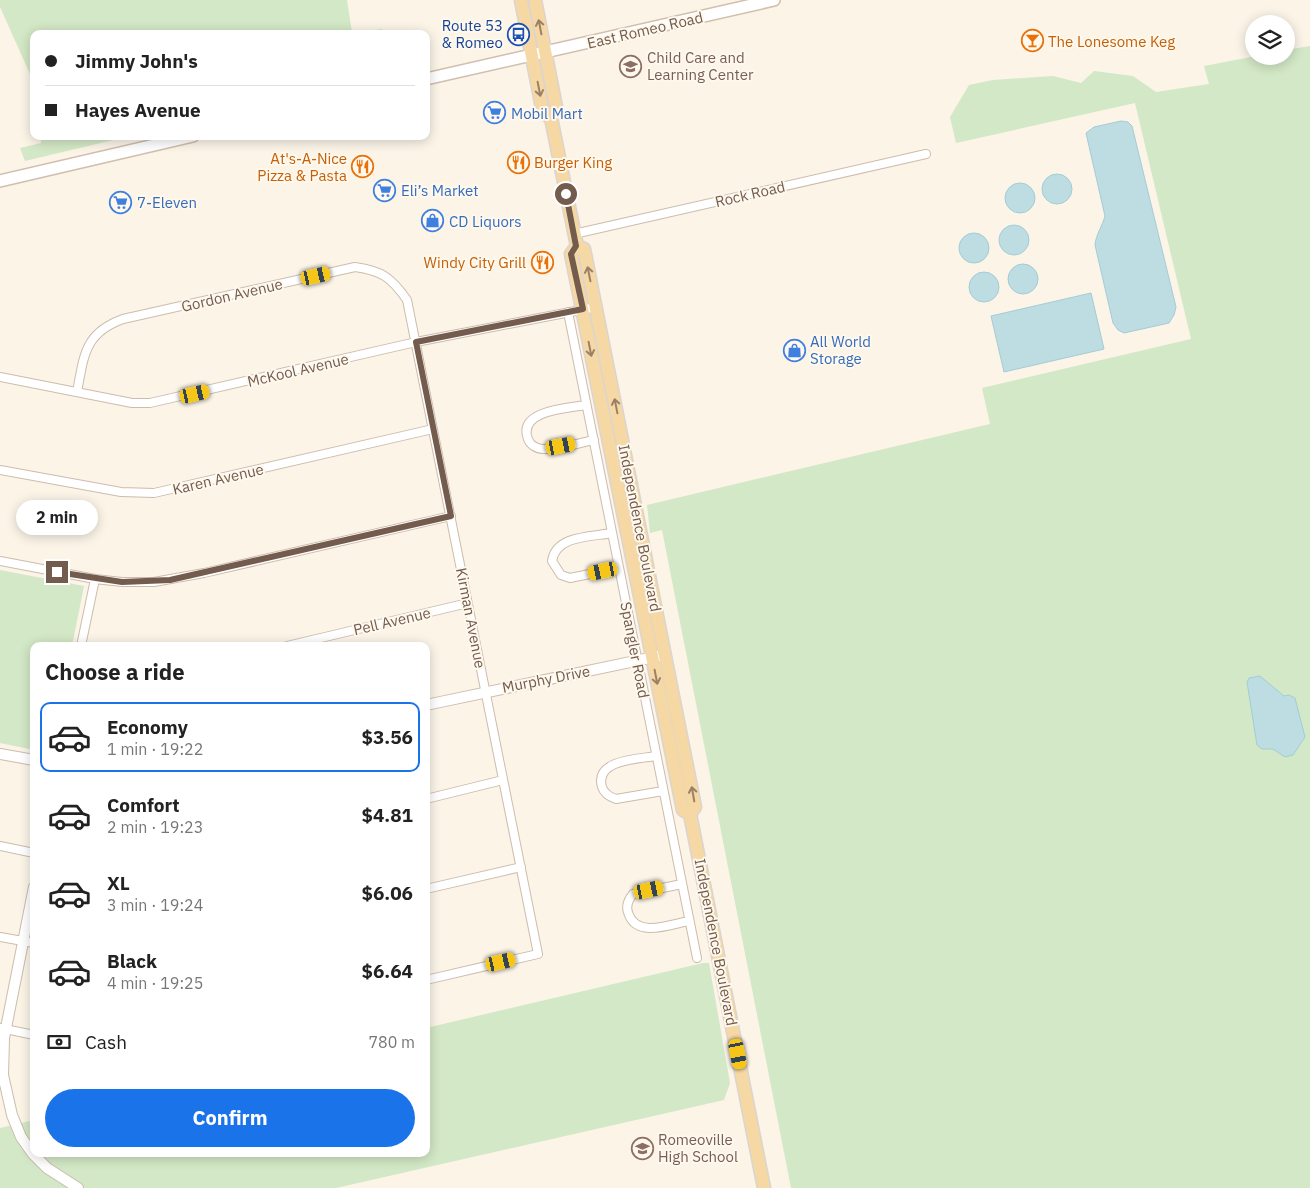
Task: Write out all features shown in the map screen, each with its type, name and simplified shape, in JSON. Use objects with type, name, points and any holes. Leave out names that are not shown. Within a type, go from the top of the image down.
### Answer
[{"type":"main road","name":"Independence Boulevard","points":[[521,0],[543,113],[551,118]]},
{"type":"main road","name":"Independence Boulevard","points":[[535,0],[556,107],[551,118],[575,240],[571,254],[683,810],[690,814]]},
{"type":"main road","name":"East Romeo Road","points":[[430,78],[546,54],[774,0]]},
{"type":"main road","points":[[0,181],[176,140]]},
{"type":"main road","name":"Independence Boulevard","points":[[575,240],[584,249],[596,306],[695,807],[690,814],[764,1188]]},
{"type":"street","name":"Rock Road","points":[[575,240],[926,154]]},
{"type":"street","name":"Gordon Avenue","points":[[77,392],[87,347],[96,334],[113,323],[355,267],[376,270],[395,282],[406,300],[416,342]]},
{"type":"street","name":"McKool Avenue","points":[[0,377],[132,403],[157,402],[416,342],[596,306]]},
{"type":"street","name":"Spangler Road","points":[[568,312],[697,958]]},
{"type":"street","name":"Kirman Avenue","points":[[416,342],[538,954],[430,979]]},
{"type":"street","points":[[586,404],[539,414],[531,419],[526,429],[528,440],[535,447],[544,449],[594,440]]},
{"type":"street","name":"Karen Avenue","points":[[0,470],[120,492],[154,493],[433,429]]},
{"type":"street","points":[[0,562],[95,579],[136,583],[177,579],[451,516]]},
{"type":"street","points":[[612,533],[565,542],[553,552],[552,561],[561,575],[570,578],[619,568]]},
{"type":"street","points":[[82,642],[95,579]]},
{"type":"street","name":"Pell Avenue","points":[[304,642],[468,603]]},
{"type":"street","name":"Murphy Drive","points":[[430,704],[665,655]]},
{"type":"street","points":[[0,754],[30,759]]},
{"type":"street","points":[[656,756],[610,766],[602,776],[602,784],[605,792],[616,799],[664,790]]},
{"type":"street","points":[[430,798],[503,780]]},
{"type":"street","points":[[0,846],[30,852]]},
{"type":"street","points":[[430,888],[521,867]]},
{"type":"street","points":[[682,884],[633,894],[628,900],[627,911],[632,922],[646,928],[689,921]]},
{"type":"street","points":[[30,907],[3,1028],[2,1059],[3,1087],[16,1126],[30,1150]]},
{"type":"street","points":[[0,937],[30,943]]},
{"type":"street","points":[[3,1028],[30,1033]]},
{"type":"street","points":[[37,1157],[47,1168],[78,1188]]},
{"type":"green space","points":[[0,0],[347,0],[352,30],[30,30],[30,74],[0,7]]},
{"type":"green space","points":[[1310,46],[1310,1188],[791,1188],[662,530],[650,533],[647,505],[990,424],[982,388],[1191,339],[1135,103],[956,143],[950,117],[969,85],[993,80],[1053,76],[1081,83],[1094,71],[1133,76],[1156,92],[1209,84],[1204,66],[1245,58],[1245,65],[1295,65],[1295,48]]},
{"type":"green space","points":[[41,140],[113,140],[25,161],[20,148],[41,143]]},
{"type":"green space","points":[[0,570],[84,586],[73,642],[30,642],[30,749],[0,743]]},
{"type":"green space","points":[[709,963],[730,1083],[724,1100],[336,1188],[0,1188],[0,1128],[30,1121],[30,1157],[430,1157],[430,1027]]},
{"type":"water","points":[[1121,121],[1128,122],[1132,126],[1176,307],[1169,323],[1124,333],[1118,330],[1113,323],[1095,245],[1105,216],[1086,133],[1094,127]]},
{"type":"water","points":[[1057,174],[1067,179],[1072,189],[1067,199],[1057,204],[1047,199],[1042,189],[1047,179]]},
{"type":"water","points":[[1020,183],[1030,188],[1035,198],[1030,208],[1020,213],[1010,208],[1005,198],[1010,188]]},
{"type":"water","points":[[1014,225],[1024,230],[1029,240],[1024,250],[1014,255],[1004,250],[999,240],[1004,230]]},
{"type":"water","points":[[974,233],[984,238],[989,248],[984,258],[974,263],[964,258],[959,248],[964,238]]},
{"type":"water","points":[[1023,264],[1033,269],[1038,279],[1033,289],[1023,294],[1013,289],[1008,279],[1013,269]]},
{"type":"water","points":[[984,272],[994,277],[999,287],[994,297],[984,302],[974,297],[969,287],[974,277]]},
{"type":"water","points":[[1091,293],[1104,349],[1004,372],[991,316]]},
{"type":"water","points":[[1260,676],[1284,696],[1289,695],[1295,698],[1305,737],[1293,755],[1285,757],[1273,749],[1262,749],[1257,745],[1247,682],[1249,678]]},
{"type":"place","name":"Route 53 & Romeo","points":[[519,34]]},
{"type":"place","name":"The Lonesome Keg","points":[[1032,41]]},
{"type":"place","name":"Child Care and Learning Center","points":[[631,66]]},
{"type":"place","name":"Mobil Mart","points":[[495,113]]},
{"type":"place","name":"Burger King","points":[[518,162]]},
{"type":"place","name":"At's-A-Nice Pizza & Pasta","points":[[363,167]]},
{"type":"place","name":"Eli’s Market","points":[[385,190]]},
{"type":"place","name":"7-Eleven","points":[[121,202]]},
{"type":"place","name":"CD Liquors","points":[[433,221]]},
{"type":"place","name":"Windy City Grill","points":[[542,262]]},
{"type":"place","name":"All World Storage","points":[[794,350]]},
{"type":"place","name":"Romeoville High School","points":[[642,1148]]},
{"type":"route","points":[[57,572],[95,579],[136,583],[170,580],[451,516],[416,342],[583,309],[571,254],[576,246],[566,194]]}]
